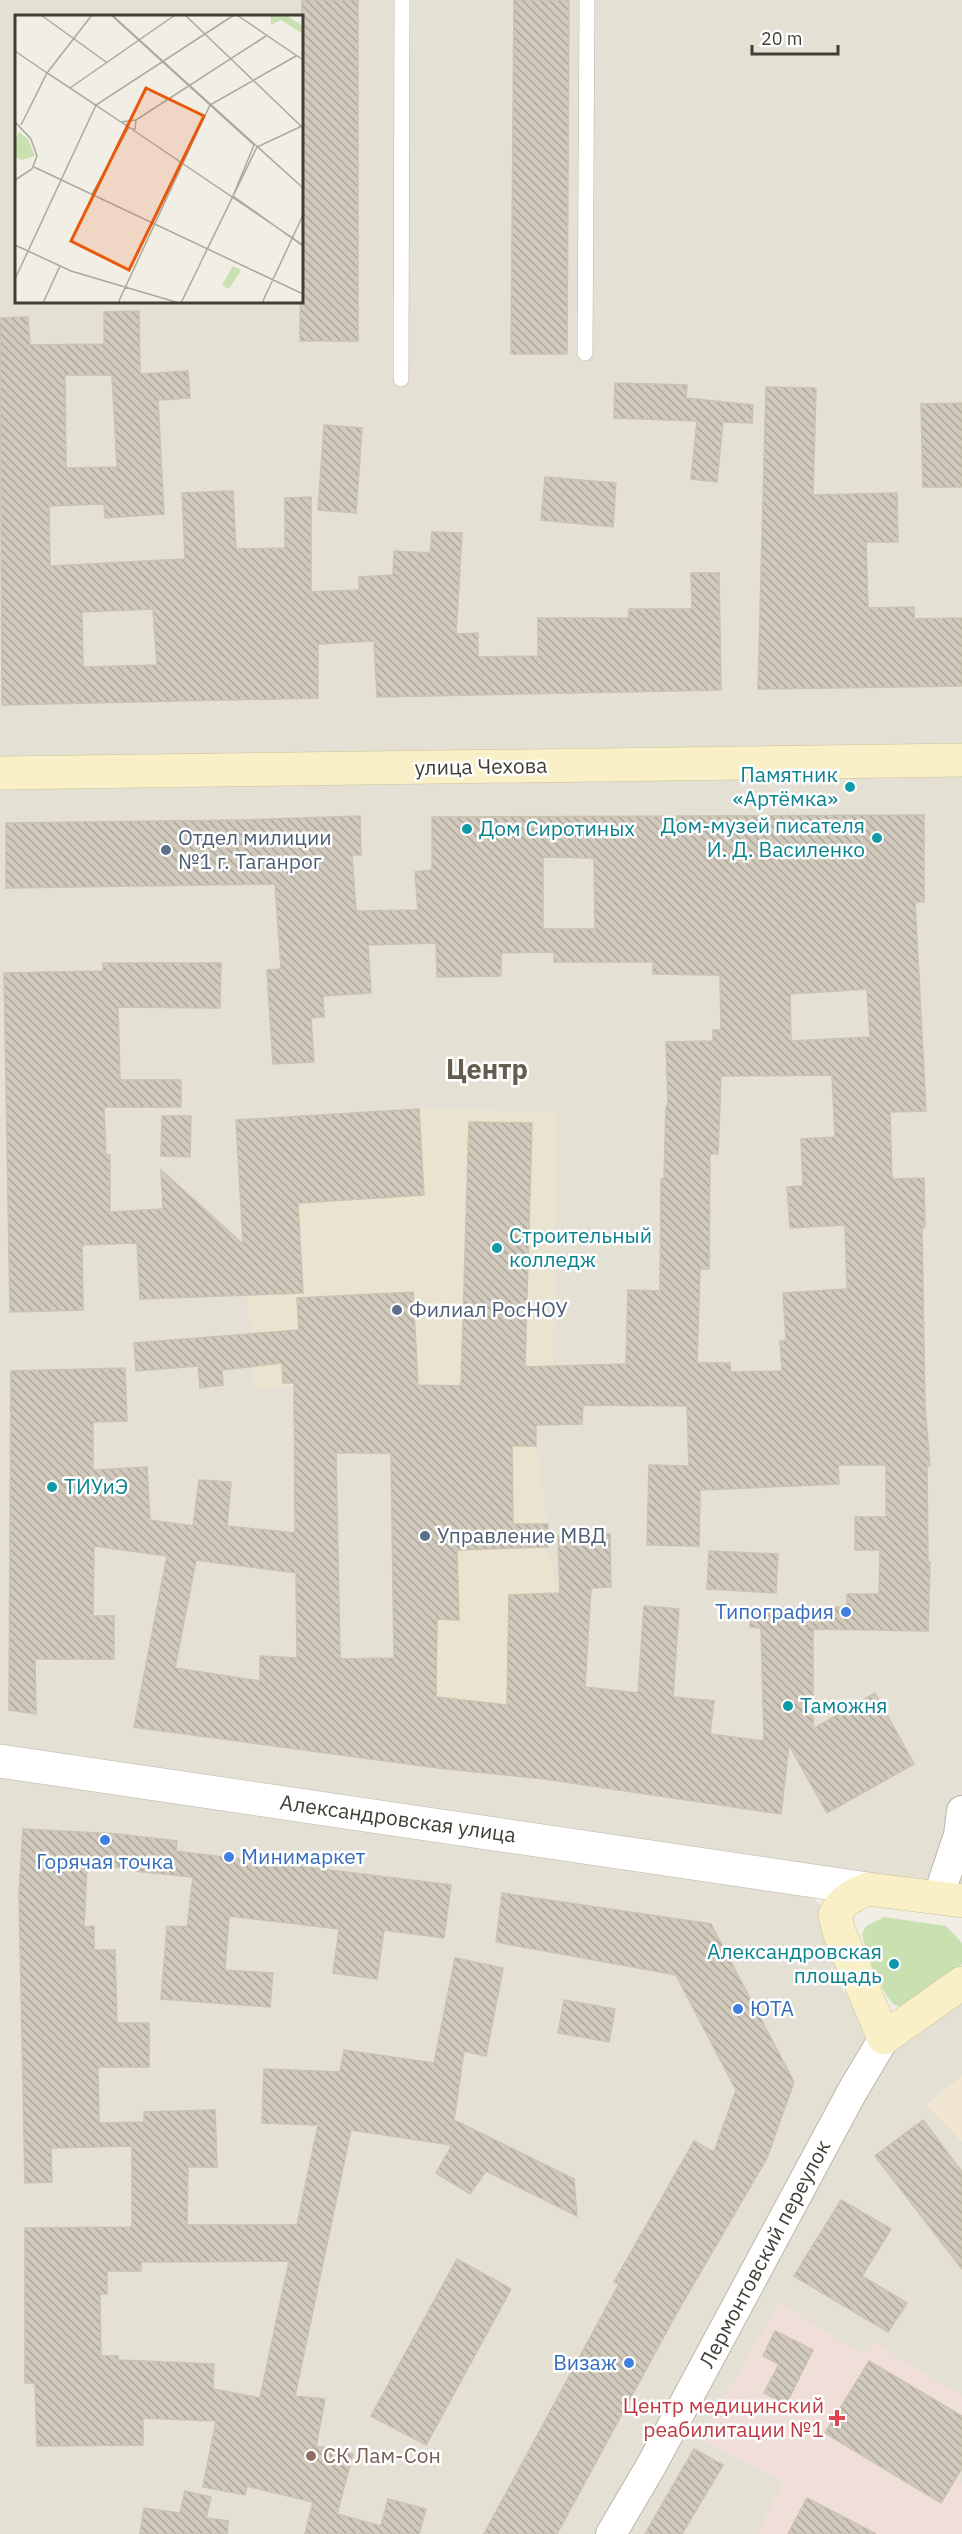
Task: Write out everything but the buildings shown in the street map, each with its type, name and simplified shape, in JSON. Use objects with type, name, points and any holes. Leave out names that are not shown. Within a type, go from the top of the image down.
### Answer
[{"type":"main road","name":"улица Чехова","points":[[0,773],[962,760]]},
{"type":"main road","points":[[950,1899],[868,1889],[854,1894],[841,1904],[835,1915],[839,1932],[884,2038],[962,1983]]},
{"type":"street","name":"Александровская улица","points":[[0,1761],[868,1889]]},
{"type":"street","points":[[950,1899],[962,1811]]},
{"type":"street","points":[[796,1878],[822,1907],[839,1932]]},
{"type":"street","name":"Лермонтовский переулок","points":[[611,2534],[651,2466],[852,2092],[884,2038]]},
{"type":"lane","points":[[401,379],[402,0]]},
{"type":"lane","points":[[585,353],[587,0]]},
{"type":"shaded area","points":[[0,0],[962,0],[962,1901],[796,1879],[822,1907],[839,1932],[842,1989],[884,2038],[962,1993],[962,2534],[0,2534]]},
{"type":"shaded area","points":[[419,1109],[558,1111],[552,1409],[536,1409],[536,1446],[548,1524],[548,1547],[562,1611],[545,1779],[435,1767],[437,1619],[459,1620],[453,1386],[334,1384],[254,1389],[236,1120]]},
{"type":"shaded area","points":[[962,2076],[962,2142],[926,2104]]},
{"type":"shaded area","name":"Центр медицинский реабилитации №1","points":[[779,2303],[864,2355],[874,2343],[962,2396],[962,2464],[955,2477],[962,2482],[962,2534],[757,2534],[783,2482],[699,2440]]},
{"type":"green space","points":[[884,1917],[946,1926],[962,1943],[962,1963],[959,1970],[904,2008],[895,2005],[885,1992],[870,1961],[862,1934],[866,1926]]},
{"type":"place","name":"Памятник «Артёмка»","points":[[850,787]]},
{"type":"place","name":"Дом Сиротиных","points":[[467,829]]},
{"type":"place","name":"Дом-музей писателя И. Д. Василенко","points":[[877,838]]},
{"type":"place","name":"Отдел милиции №1 г. Таганрог","points":[[166,850]]},
{"type":"place","name":"Строительный колледж","points":[[497,1248]]},
{"type":"place","name":"Филиал РосНОУ","points":[[397,1310]]},
{"type":"place","name":"ТИУиЭ","points":[[52,1487]]},
{"type":"place","name":"Управление МВД","points":[[425,1536]]},
{"type":"place","name":"Типография","points":[[846,1612]]},
{"type":"place","name":"Таможня","points":[[788,1706]]},
{"type":"place","name":"Горячая точка","points":[[105,1840]]},
{"type":"place","name":"Минимаркет","points":[[229,1857]]},
{"type":"place","name":"Александровская площадь","points":[[894,1964]]},
{"type":"place","name":"ЮТА","points":[[738,2009]]},
{"type":"place","name":"Визаж","points":[[629,2363]]},
{"type":"place","name":"Центр медицинский реабилитации №1","points":[[837,2418]]},
{"type":"place","name":"СК Лам-Сон","points":[[311,2456]]},
{"type":"district","name":"Центр","points":[[487,1070]]}]
